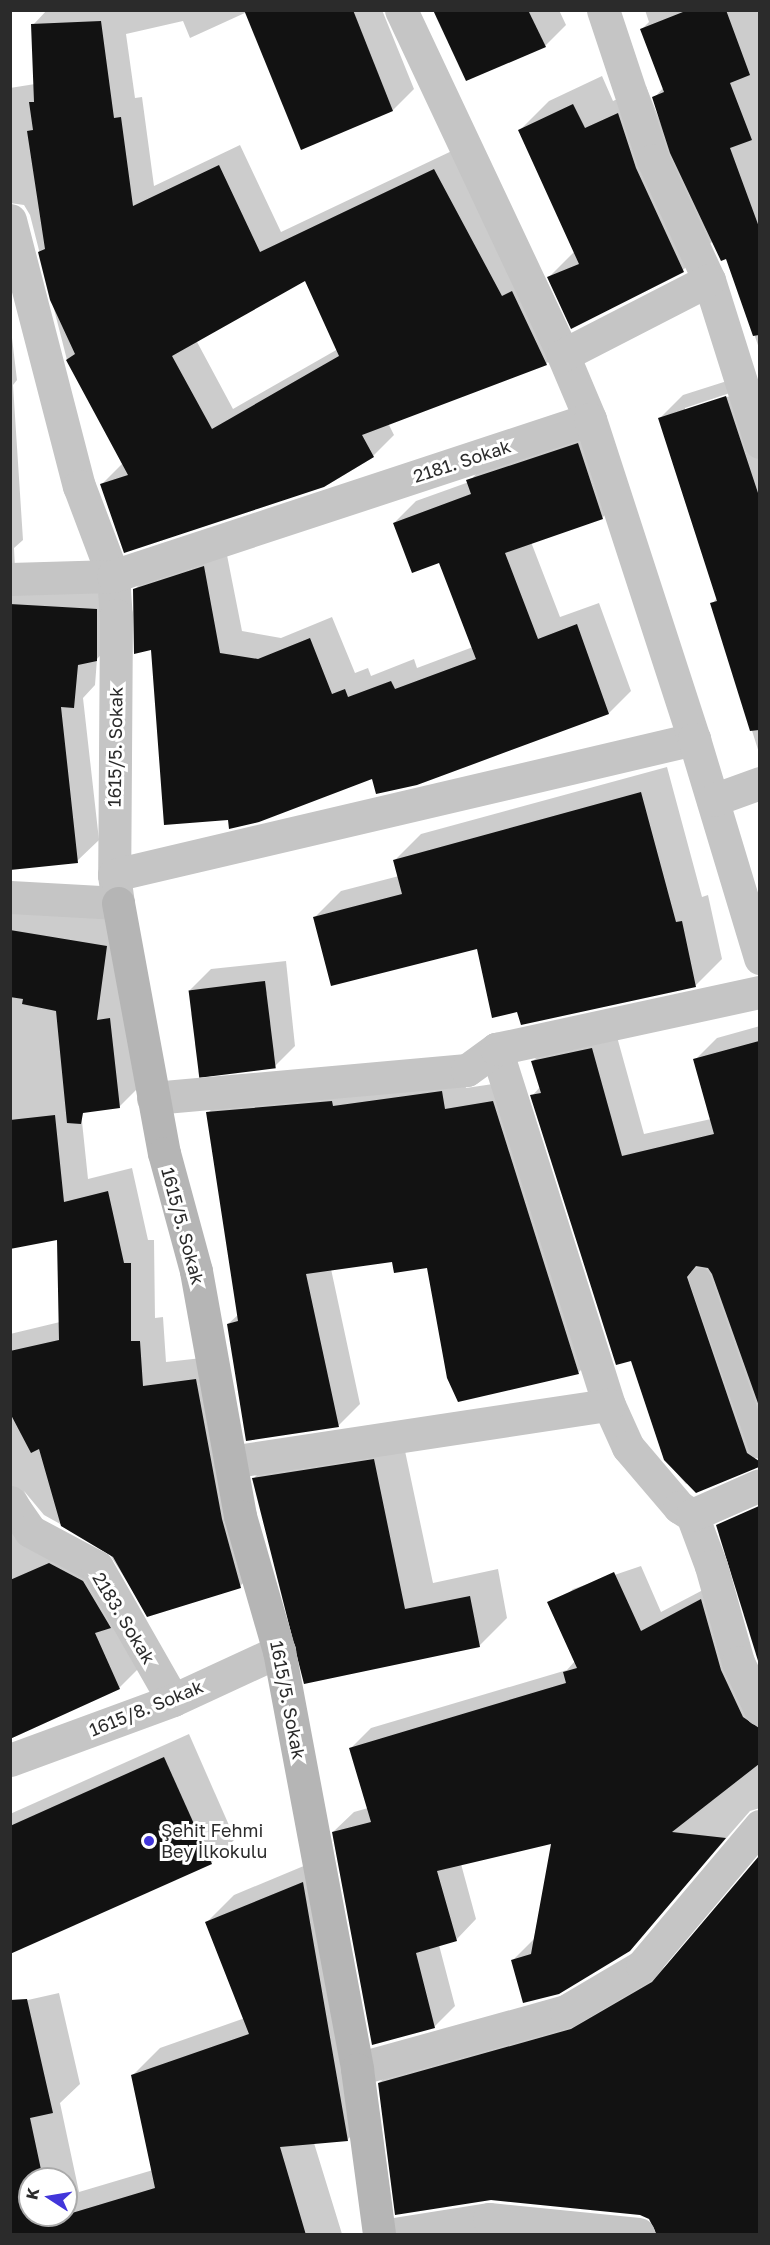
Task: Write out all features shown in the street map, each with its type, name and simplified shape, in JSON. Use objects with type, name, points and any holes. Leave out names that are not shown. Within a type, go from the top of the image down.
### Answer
[{"type":"main road","name":"1615/5. Sokak","points":[[116,889],[153,1098],[196,1271],[240,1516],[279,1651],[357,2068],[379,2235]]},
{"type":"street","points":[[401,10],[563,355],[590,419],[713,800],[753,907],[759,958]]},
{"type":"street","points":[[603,10],[653,160],[709,280],[759,442]]},
{"type":"street","name":"1615/5. Sokak","points":[[10,220],[79,486],[113,576],[116,615],[116,889]]},
{"type":"street","points":[[563,355],[709,280]]},
{"type":"street","name":"2181. Sokak","points":[[10,579],[113,576],[590,419]]},
{"type":"street","points":[[10,897],[116,889],[694,739]]},
{"type":"street","points":[[713,800],[759,783]]},
{"type":"street","points":[[153,1098],[467,1070],[496,1049],[759,992]]},
{"type":"street","points":[[496,1049],[609,1405],[628,1446],[679,1508],[692,1515],[711,1566],[738,1662],[759,1709]]},
{"type":"street","points":[[230,1462],[609,1405]]},
{"type":"street","points":[[692,1515],[759,1485]]},
{"type":"street","name":"2183. Sokak","points":[[10,1502],[30,1531],[97,1568],[173,1700]]},
{"type":"street","name":"1615/8. Sokak","points":[[10,1760],[173,1700],[279,1651]]},
{"type":"street","points":[[357,2068],[566,2011],[642,1966],[759,1826]]},
{"type":"street","points":[[394,2235],[489,2219],[621,2234]]},
{"type":"lane","points":[[700,1279],[759,1448]]},
{"type":"building","points":[[244,10],[353,10],[393,111],[301,150]]},
{"type":"building","points":[[433,10],[528,10],[546,47],[466,81]]},
{"type":"building","points":[[688,10],[726,10],[750,75],[730,83],[752,140],[730,148],[759,227],[759,335],[753,336],[726,259],[721,261],[670,153],[652,97],[664,92],[640,29]]},
{"type":"building","points":[[101,21],[114,118],[121,117],[133,206],[219,165],[260,252],[434,169],[502,296],[512,291],[547,365],[362,435],[374,457],[324,487],[124,553],[100,484],[128,475],[66,360],[75,354],[50,300],[38,252],[45,249],[27,131],[33,130],[29,102],[34,102],[31,24]],"holes":[[[305,281],[339,356],[212,429],[172,356]]]},
{"type":"building","points":[[573,104],[585,128],[618,113],[636,168],[684,272],[571,329],[547,277],[579,264],[518,130]]},
{"type":"building","points":[[726,396],[759,496],[759,730],[750,731],[710,603],[717,601],[658,418]]},
{"type":"building","points":[[578,443],[603,519],[505,553],[538,639],[577,624],[609,714],[417,785],[376,794],[372,779],[259,822],[229,829],[228,820],[164,825],[151,650],[134,654],[133,589],[204,566],[220,653],[258,659],[310,638],[332,694],[345,689],[348,697],[391,681],[395,689],[476,659],[439,563],[412,573],[393,523],[471,494],[466,480]]},
{"type":"building","points":[[10,604],[97,609],[97,661],[78,665],[74,708],[61,707],[78,863],[10,870]]},
{"type":"building","points":[[641,792],[676,922],[682,921],[696,987],[521,1025],[517,1012],[492,1018],[477,949],[331,986],[313,917],[402,894],[393,860]]},
{"type":"building","points":[[10,930],[107,946],[97,1020],[110,1018],[120,1108],[83,1113],[81,1124],[67,1123],[56,1011],[22,1004],[23,999],[10,997]]},
{"type":"building","points":[[265,981],[276,1068],[199,1078],[189,990]]},
{"type":"building","points":[[759,1041],[759,1406],[712,1274],[708,1268],[696,1266],[687,1277],[747,1453],[759,1461],[759,1467],[696,1493],[664,1460],[631,1361],[616,1365],[530,1095],[541,1093],[531,1061],[592,1048],[622,1156],[714,1134],[693,1059]]},
{"type":"building","points":[[442,1091],[445,1109],[493,1101],[579,1374],[458,1402],[447,1378],[427,1268],[394,1273],[392,1262],[306,1274],[339,1427],[246,1441],[227,1324],[238,1321],[206,1112],[332,1101],[333,1106]]},
{"type":"building","points":[[55,1115],[64,1202],[108,1191],[124,1263],[131,1263],[131,1341],[140,1341],[143,1386],[196,1379],[222,1519],[241,1588],[147,1617],[113,1557],[61,1526],[39,1449],[31,1453],[10,1413],[10,1351],[59,1340],[57,1240],[10,1249],[10,1120]]},
{"type":"building","points":[[374,1459],[405,1609],[470,1596],[480,1647],[304,1684],[252,1478]]},
{"type":"building","points":[[759,1506],[759,1664],[716,1525]]},
{"type":"building","points":[[49,1563],[83,1581],[111,1628],[95,1633],[120,1689],[10,1739],[10,1580]]},
{"type":"building","points":[[614,1572],[641,1631],[701,1599],[721,1670],[743,1717],[759,1728],[759,1764],[672,1832],[726,1838],[630,1951],[559,1994],[523,2003],[511,1960],[531,1954],[551,1844],[437,1871],[457,1941],[416,1953],[435,2028],[372,2045],[332,1832],[371,1822],[349,1748],[566,1683],[563,1672],[577,1668],[547,1602]]},
{"type":"building","name":"Şehit Fehmi Bey İlkokulu","points":[[164,1757],[212,1864],[10,1954],[10,1826]]},
{"type":"building","points":[[759,1856],[759,2235],[657,2235],[649,2219],[640,2215],[491,2200],[395,2215],[378,2083],[571,2029],[652,1982]]},
{"type":"building","points":[[303,1882],[348,2141],[280,2147],[306,2235],[10,2235],[10,2000],[27,1999],[53,2113],[30,2118],[40,2167],[18,2167],[18,2227],[78,2227],[78,2211],[155,2188],[131,2075],[249,2034],[205,1922]]},
{"type":"place","name":"Şehit Fehmi Bey İlkokulu","points":[[149,1841]]}]
